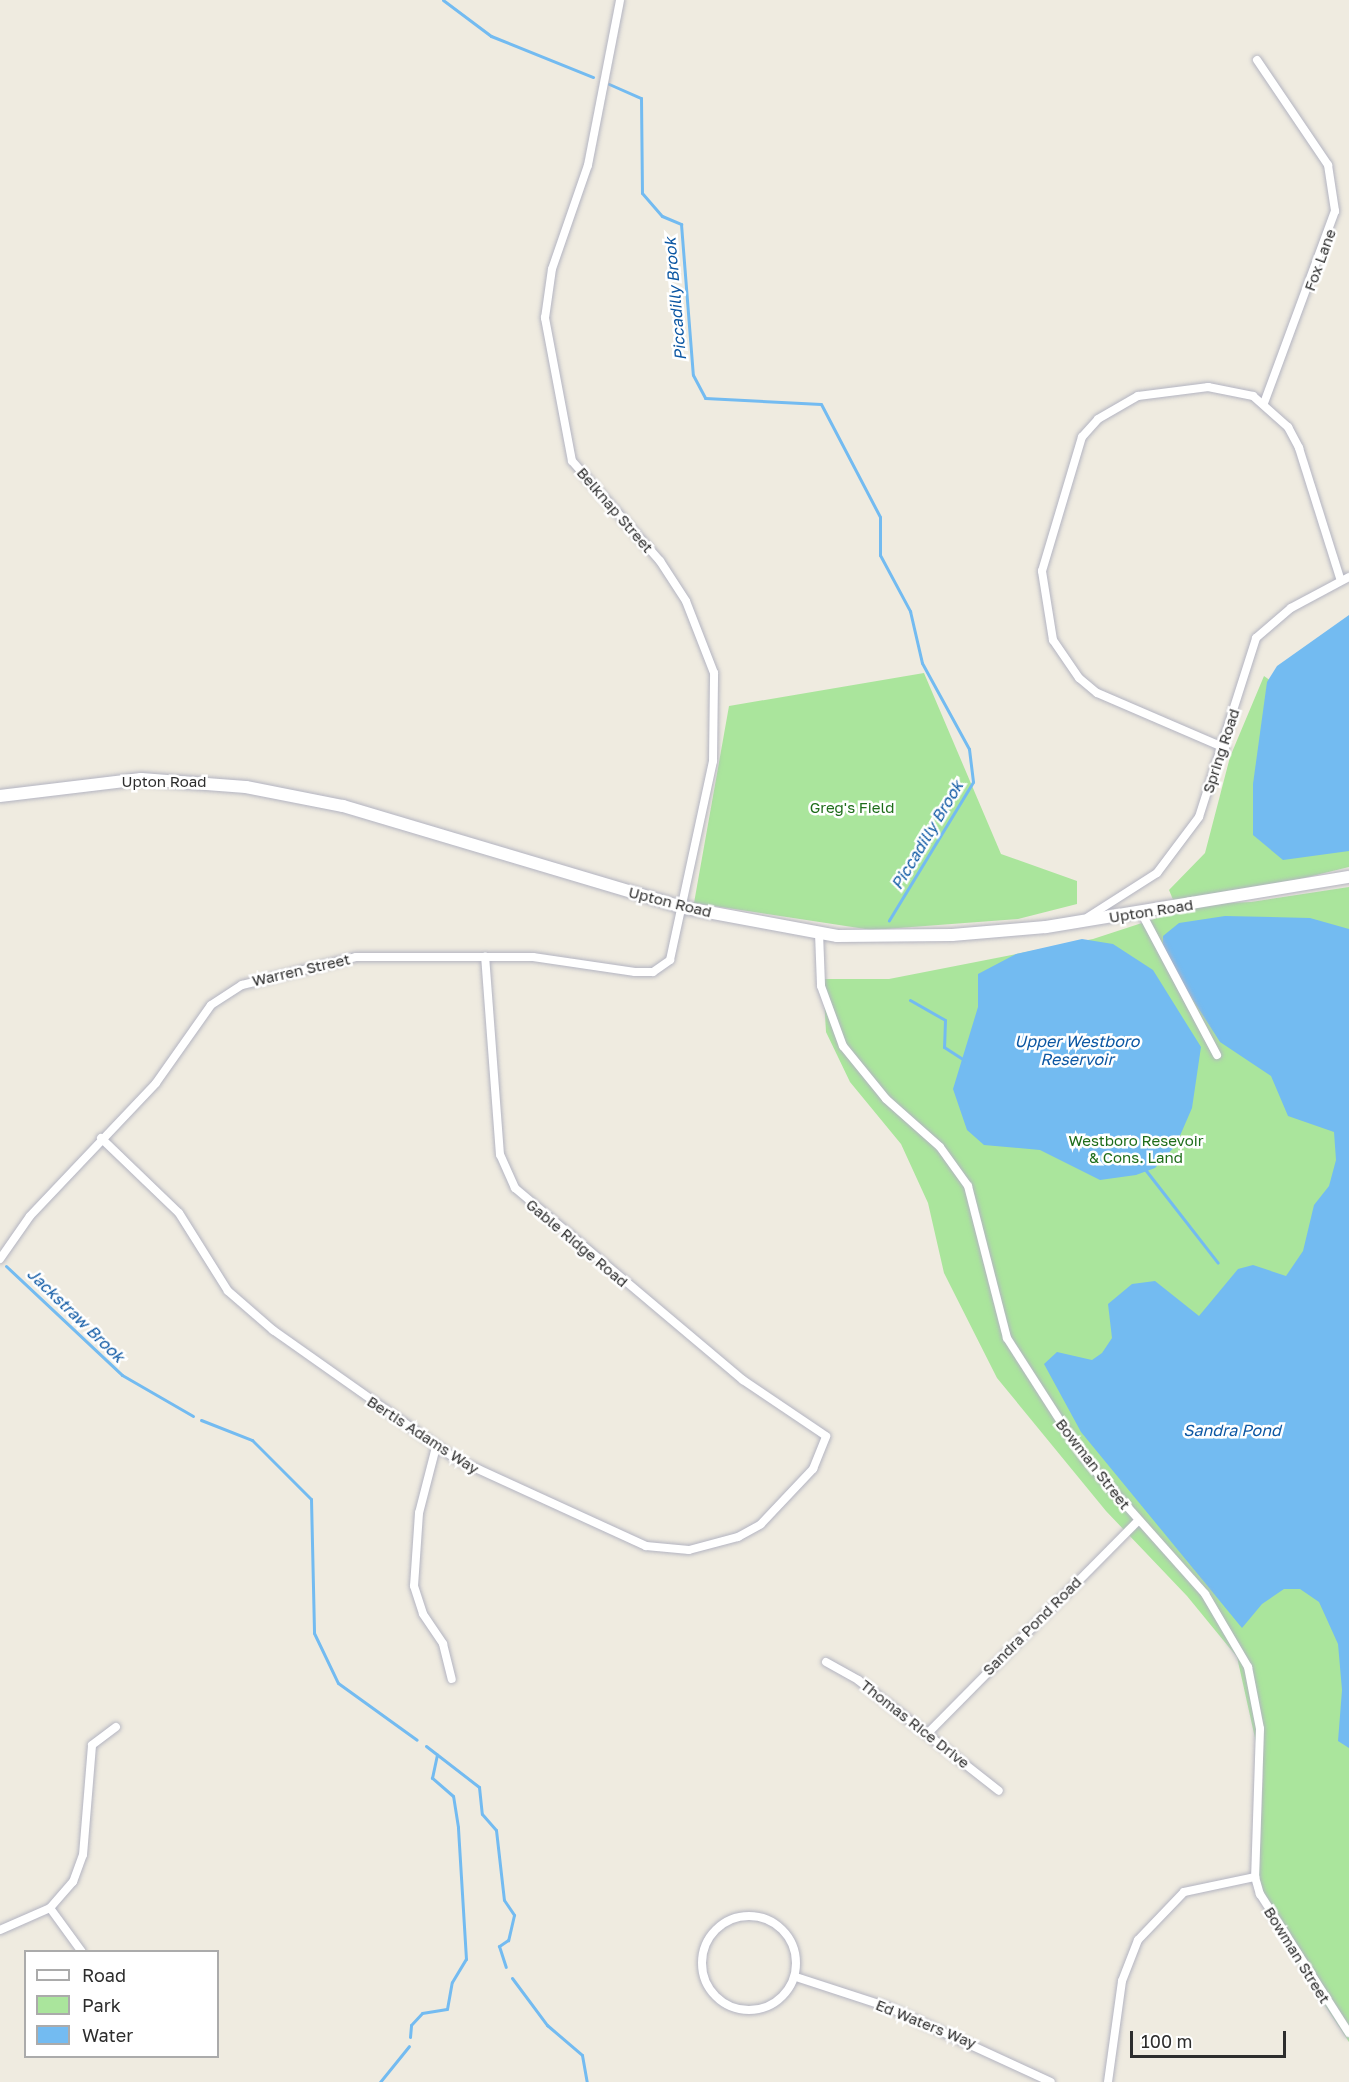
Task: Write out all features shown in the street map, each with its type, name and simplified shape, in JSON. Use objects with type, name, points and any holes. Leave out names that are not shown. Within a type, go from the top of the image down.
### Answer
[{"type":"main road","name":"Upton Road","points":[[0,796],[141,779],[246,787],[344,806],[681,907],[819,933],[952,935],[1080,921],[1349,877]]},
{"type":"street","name":"Belknap Street","points":[[620,0],[588,165],[552,269],[545,318],[572,460],[660,561],[695,615],[710,651],[717,728],[681,907]]},
{"type":"street","name":"Fox Lane","points":[[1257,60],[1328,165],[1335,211],[1323,256],[1263,403]]},
{"type":"street","points":[[1225,748],[1117,705],[1079,678],[1049,629],[1042,571],[1073,458],[1098,419],[1138,396],[1184,388],[1231,389],[1263,403],[1288,427],[1299,448],[1345,579]]},
{"type":"street","name":"Spring Road","points":[[1080,921],[1139,887],[1174,856],[1199,817],[1225,748],[1256,639],[1291,608],[1345,579]]},
{"type":"street","name":"Warren Street","points":[[0,1259],[101,1138],[156,1083],[211,1005],[242,985],[356,957],[485,957],[653,972],[669,960],[681,907]]},
{"type":"street","points":[[1141,912],[1217,1055]]},
{"type":"street","name":"Bowman Street","points":[[819,933],[821,986],[843,1046],[886,1099],[940,1147],[968,1185],[1007,1338],[1084,1458],[1205,1594],[1248,1667],[1260,1729],[1255,1877],[1272,1918],[1349,2033]]},
{"type":"street","name":"Gable Ridge Road","points":[[485,957],[500,1155],[515,1188],[743,1380],[822,1429],[826,1439]]},
{"type":"street","name":"Bertis Adams Way","points":[[101,1138],[179,1213],[228,1291],[273,1330],[436,1447],[621,1537],[689,1550],[730,1540],[761,1524],[813,1469],[826,1439]]},
{"type":"street","points":[[436,1447],[419,1513],[414,1586],[423,1614],[443,1644],[452,1679]]},
{"type":"street","name":"Sandra Pond Road","points":[[928,1733],[1138,1521]]},
{"type":"street","name":"Thomas Rice Drive","points":[[826,1662],[928,1733],[999,1791]]},
{"type":"street","points":[[0,1930],[50,1908],[65,1894],[81,1864],[92,1745],[117,1727]]},
{"type":"street","points":[[1108,2082],[1122,1981],[1138,1940],[1184,1892],[1255,1877]]},
{"type":"street","points":[[50,1908],[81,1950]]},
{"type":"street","points":[[763,1918],[792,1943],[796,1977],[770,2006],[731,2007],[705,1981],[706,1941],[724,1922],[763,1918]]},
{"type":"street","name":"Ed Waters Way","points":[[796,1977],[888,2007],[1052,2082]]},
{"type":"green space","name":"Greg's Field","points":[[924,673],[1001,854],[1077,881],[1077,904],[1018,919],[872,930],[694,903],[729,706]]},
{"type":"green space","points":[[1264,676],[1349,738],[1349,867],[1177,909],[1169,890],[1205,853],[1230,757]]},
{"type":"green space","name":"Westboro Resevoir & Cons. Land","points":[[1349,887],[1349,2042],[1269,1920],[1258,1893],[1263,1774],[1237,1657],[1187,1596],[1106,1511],[997,1378],[944,1273],[928,1203],[901,1144],[850,1082],[826,1032],[823,979],[889,979],[1093,939],[1200,904],[1251,902]]},
{"type":"water","points":[[1349,615],[1349,851],[1283,860],[1253,835],[1253,784],[1267,682],[1277,666]]},
{"type":"water","name":"Sandra Pond","points":[[1225,916],[1310,918],[1349,929],[1349,1748],[1338,1741],[1342,1690],[1338,1644],[1319,1602],[1300,1589],[1284,1589],[1262,1604],[1242,1628],[1081,1432],[1044,1364],[1057,1352],[1092,1360],[1102,1353],[1112,1338],[1108,1304],[1132,1284],[1155,1281],[1199,1316],[1238,1269],[1253,1265],[1286,1276],[1303,1251],[1314,1205],[1329,1186],[1336,1160],[1334,1132],[1288,1116],[1271,1076],[1220,1042],[1163,953],[1163,936],[1179,923]]},
{"type":"water","name":"Upper Westboro Reservoir","points":[[1082,939],[1113,944],[1153,970],[1201,1047],[1192,1108],[1176,1145],[1155,1168],[1136,1175],[1100,1180],[1040,1150],[984,1145],[967,1130],[953,1089],[978,1007],[978,974],[1016,954]]},
{"type":"waterway","name":"Piccadilly Brook","points":[[443,0],[491,36],[593,77]]},
{"type":"waterway","name":"Piccadilly Brook","points":[[609,84],[641,98],[642,193],[662,216],[681,224],[693,375],[705,398],[821,404],[880,517],[880,555],[910,611],[922,663],[969,749],[973,782],[889,920]]},
{"type":"waterway","name":"Piccadilly Brook","points":[[910,1000],[945,1020],[944,1047],[964,1060]]},
{"type":"waterway","name":"Piccadilly Brook","points":[[1144,1168],[1218,1263]]},
{"type":"waterway","name":"Jackstraw Brook","points":[[6,1266],[122,1375],[193,1416]]},
{"type":"waterway","name":"Jackstraw Brook","points":[[201,1420],[252,1440],[311,1499],[314,1633],[338,1683],[417,1740]]},
{"type":"waterway","name":"Jackstraw Brook","points":[[426,1746],[479,1787],[482,1814],[496,1830],[504,1900],[514,1915],[508,1940],[499,1946],[506,1967]]},
{"type":"waterway","points":[[410,2037],[411,2025],[422,2013],[447,2009],[452,1982],[466,1959],[458,1827],[453,1796],[432,1778],[437,1755]]},
{"type":"waterway","name":"Jackstraw Brook","points":[[512,1978],[547,2025],[582,2055],[587,2082]]},
{"type":"waterway","points":[[380,2082],[409,2046]]}]
